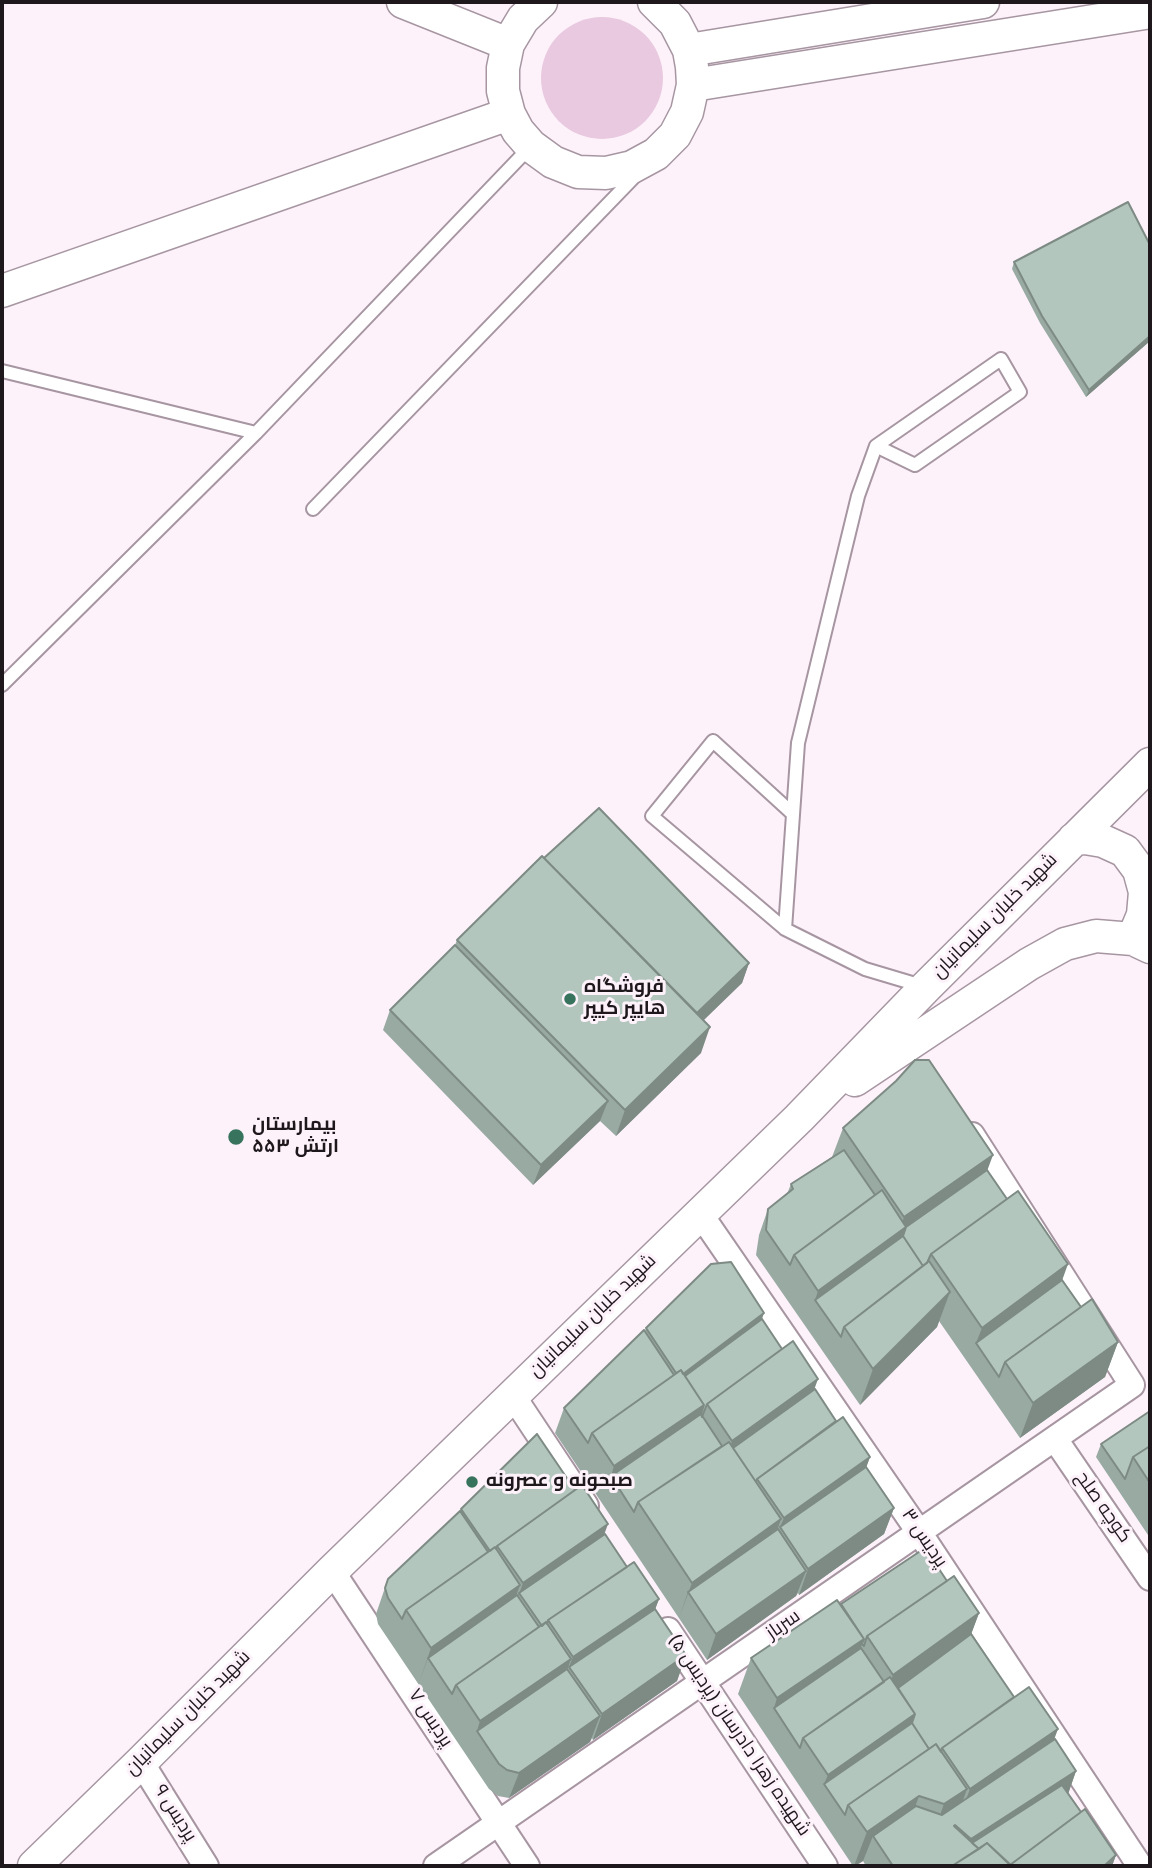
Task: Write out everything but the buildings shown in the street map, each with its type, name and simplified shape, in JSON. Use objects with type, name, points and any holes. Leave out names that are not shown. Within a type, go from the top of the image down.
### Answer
[{"type":"street","points":[[403,2],[508,44]]},
{"type":"street","points":[[541,2],[523,19],[508,44],[503,68],[503,91],[509,114],[518,131],[531,146],[553,162],[578,172],[606,173],[632,167],[656,154],[675,135],[687,111],[693,85],[689,50],[675,23],[654,2]]},
{"type":"street","points":[[689,50],[983,2]]},
{"type":"street","points":[[693,85],[1150,12]]},
{"type":"street","points":[[2,291],[509,114]]},
{"type":"street","name":"شهید خلبان سلیمانیان","points":[[34,1866],[331,1571],[701,1215],[1150,764]]},
{"type":"street","points":[[799,1118],[919,1052],[1029,964],[1065,944],[1096,936],[1142,943],[1145,892],[1139,870],[1125,851],[1104,841],[1074,839]]},
{"type":"street","name":"سرباز","points":[[436,1866],[1132,1385],[963,1121]]},
{"type":"street","name":"پردیس ۳","points":[[701,1215],[919,1532],[1140,1866]]},
{"type":"street","points":[[513,1396],[596,1522]]},
{"type":"street","name":"کوچه صلح","points":[[1055,1439],[1150,1578]]},
{"type":"street","name":"پردیس ۷","points":[[331,1571],[527,1866]]},
{"type":"street","name":"شهیده زهرا دادرسان (پردیس ۵)","points":[[657,1613],[825,1866]]},
{"type":"street","name":"پردیس ۹","points":[[141,1762],[206,1866]]},
{"type":"lane","points":[[2,685],[256,433],[531,146]]},
{"type":"lane","points":[[313,509],[656,154]]},
{"type":"lane","points":[[785,929],[798,743],[858,496],[876,446],[1001,359],[1020,392],[915,465],[876,446]]},
{"type":"lane","points":[[2,371],[256,433]]},
{"type":"lane","points":[[793,814],[713,741],[652,816],[785,929],[865,969],[926,987]]},
{"type":"shaded area","points":[[602,17],[625,22],[645,35],[658,55],[663,78],[658,101],[645,121],[625,134],[602,139],[579,134],[559,121],[546,101],[541,78],[546,55],[559,35],[579,22]]},
{"type":"place","name":"فروشگاه هایپر کیپر","points":[[570,999]]},
{"type":"place","name":"بیمارستان ۵۵۳ ارتش","points":[[236,1137]]},
{"type":"place","name":"صبحونه و عصرونه","points":[[472,1482]]}]
